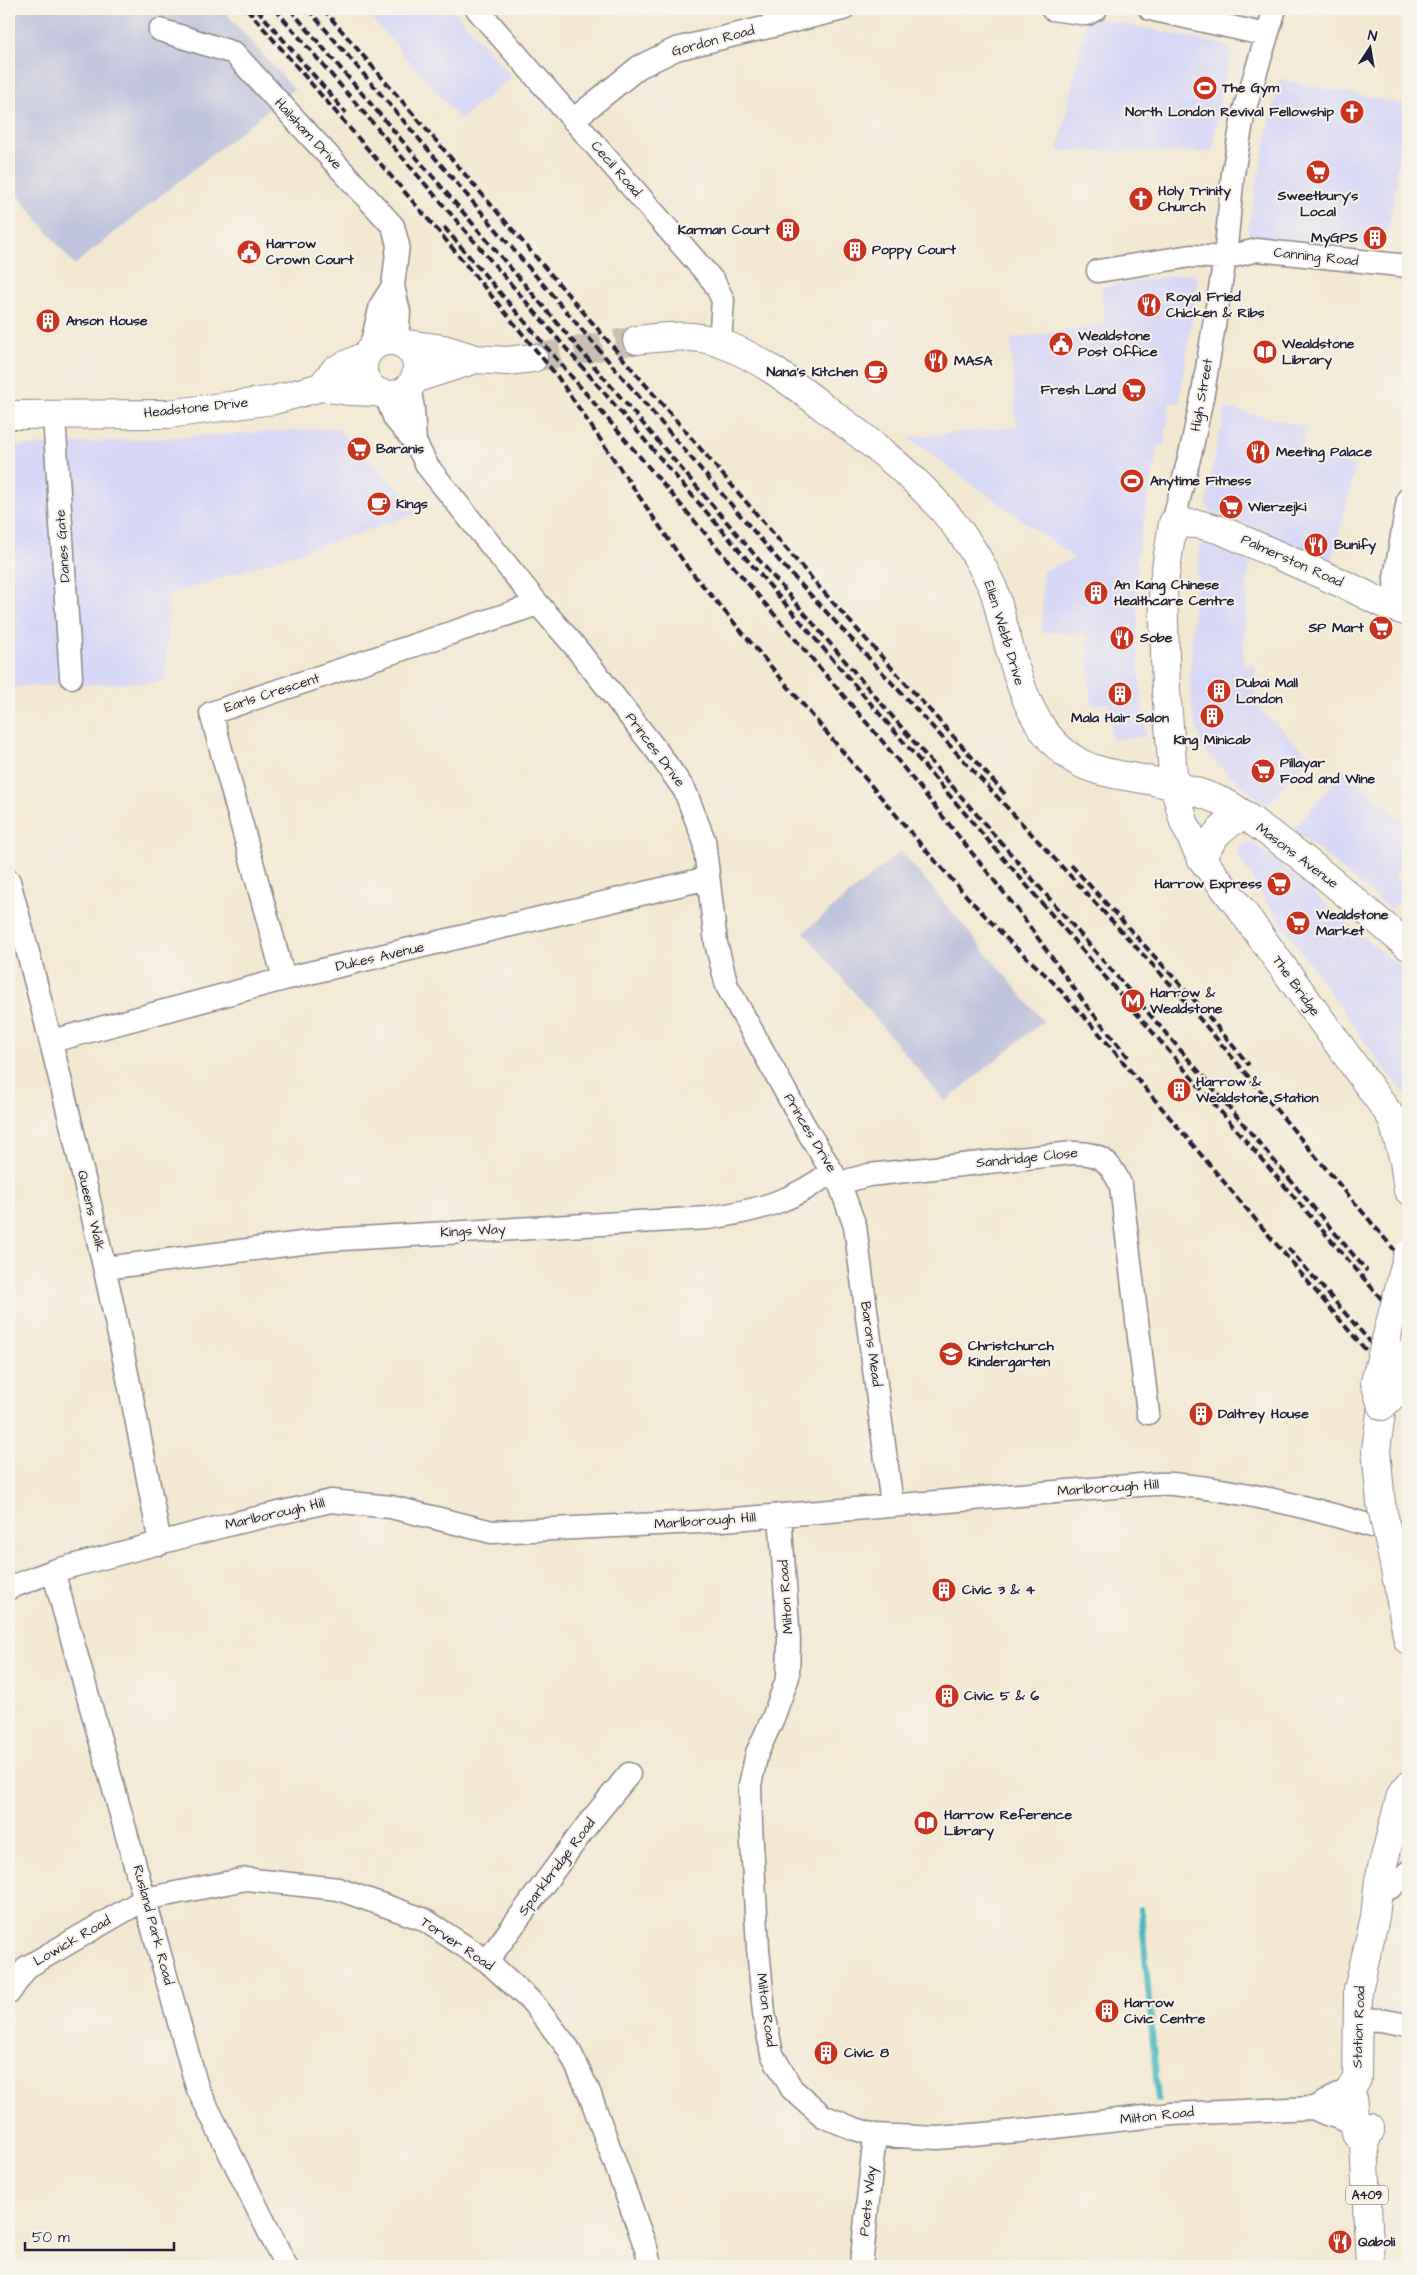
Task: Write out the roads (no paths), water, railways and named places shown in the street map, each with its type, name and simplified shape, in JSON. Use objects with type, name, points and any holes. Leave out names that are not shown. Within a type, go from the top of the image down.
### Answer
[{"type":"street","name":"Cecil Road","points":[[477,9],[714,282],[723,300],[720,343]]},
{"type":"street","name":"Gordon Road","points":[[573,120],[639,67],[676,49],[843,9]]},
{"type":"street","points":[[1052,9],[1087,14],[1096,9]]},
{"type":"street","points":[[1150,9],[1267,35]]},
{"type":"street","name":"High Street","points":[[1174,785],[1166,690],[1164,588],[1173,523],[1196,428],[1225,258],[1233,173],[1244,111],[1275,9]]},
{"type":"street","name":"Hailsham Drive","points":[[160,30],[234,53],[394,226],[398,245],[393,286],[399,312],[398,343]]},
{"type":"street","name":"Canning Road","points":[[1225,258],[1256,250],[1408,266]]},
{"type":"street","points":[[1098,271],[1191,256],[1225,258]]},
{"type":"street","name":"Hailsham Drive","points":[[367,353],[381,305],[393,286]]},
{"type":"street","points":[[637,340],[675,336],[696,337],[720,343]]},
{"type":"street","points":[[382,342],[398,343],[413,354],[416,370],[396,388],[370,386],[363,374],[367,353],[382,342]]},
{"type":"street","name":"Headstone Drive","points":[[398,343],[444,348],[476,359],[507,361],[533,358]]},
{"type":"street","name":"Ellen Webb Drive","points":[[720,343],[764,365],[807,394],[893,460],[950,517],[973,549],[992,585],[1022,693],[1045,731],[1059,747],[1073,759],[1089,767],[1174,785]]},
{"type":"street","name":"Headstone Drive","points":[[321,386],[335,370],[367,353]]},
{"type":"street","name":"Headstone Drive","points":[[9,415],[168,414],[274,400],[321,386],[348,391],[396,388],[476,359]]},
{"type":"street","name":"Princes Drive","points":[[396,388],[395,419],[414,442],[428,467],[579,652],[686,791],[704,840],[716,943],[727,986],[804,1125],[836,1178]]},
{"type":"street","name":"Danes Gate","points":[[54,416],[72,677]]},
{"type":"street","points":[[1402,609],[1395,578],[1408,499]]},
{"type":"street","name":"Palmerston Road","points":[[1173,523],[1198,524],[1221,530],[1384,604],[1402,609]]},
{"type":"street","name":"Earls Crescent","points":[[284,979],[211,713],[538,604]]},
{"type":"street","name":"Masons Avenue","points":[[1174,785],[1223,802],[1245,816],[1300,854],[1408,946]]},
{"type":"street","name":"The Bridge","points":[[1174,785],[1184,822],[1202,858],[1402,1131],[1408,1190]]},
{"type":"street","points":[[1202,858],[1221,828],[1245,816]]},
{"type":"street","name":"Dukes Avenue","points":[[52,1041],[284,979],[708,878]]},
{"type":"street","name":"Queens Walk","points":[[9,881],[52,1041],[105,1268],[160,1544]]},
{"type":"street","name":"Sandridge Close","points":[[836,1178],[850,1180],[869,1175],[1084,1152],[1106,1161],[1114,1170],[1121,1186],[1148,1413]]},
{"type":"street","name":"Kings Way","points":[[105,1268],[325,1240],[708,1218],[736,1214],[790,1198],[836,1178]]},
{"type":"street","name":"Barons Mead","points":[[836,1178],[855,1226],[892,1505]]},
{"type":"street","points":[[1408,1254],[1375,1382],[1382,1406],[1376,1450],[1382,1503],[1408,1640]]},
{"type":"street","points":[[1382,1406],[1399,1388],[1408,1353]]},
{"type":"street","name":"Marlborough Hill","points":[[9,1588],[52,1571],[231,1524],[331,1501],[391,1507],[492,1532],[699,1522],[1170,1484],[1239,1493],[1338,1516],[1408,1538]]},
{"type":"street","name":"Milton Road","points":[[780,1515],[789,1640],[788,1677],[758,1753],[750,1785],[758,1948],[764,2013],[772,2054],[792,2089],[822,2116],[875,2135],[938,2138],[1172,2114],[1314,2108],[1354,2083]]},
{"type":"street","name":"Rusland Park Road","points":[[52,1571],[197,2088],[286,2266]]},
{"type":"street","name":"Sparkbridge Road","points":[[487,1961],[588,1824],[629,1774]]},
{"type":"street","name":"Station Road","points":[[1370,2266],[1360,2134],[1370,2132],[1368,2101],[1365,2084],[1354,2083],[1358,1990],[1376,1918],[1379,1880],[1401,1795],[1408,1786]]},
{"type":"street","name":"Station Road","points":[[1376,1918],[1400,1880],[1408,1825]]},
{"type":"street","name":"Torver Road","points":[[145,1898],[246,1879],[338,1888],[423,1919],[487,1961],[533,2003],[568,2048],[589,2092],[646,2248],[650,2266]]},
{"type":"street","name":"Lowick Road","points":[[9,1993],[27,1967],[145,1898]]},
{"type":"street","points":[[1356,2019],[1380,2020],[1408,2025]]},
{"type":"street","name":"Milton Road","points":[[1314,2108],[1322,2114],[1344,2118],[1360,2134]]},
{"type":"street","name":"Poets Way","points":[[861,2266],[875,2135]]},
{"type":"waterway","points":[[1141,1909],[1158,2100]]},
{"type":"tunnel","points":[[533,358],[637,340]]},
{"type":"railway","points":[[247,9],[440,233],[557,376],[688,568],[923,847],[970,900],[1011,943],[1050,979],[1097,1031],[1408,1398]]},
{"type":"railway","points":[[257,9],[346,113]]},
{"type":"railway","points":[[275,9],[1408,1330]]},
{"type":"railway","points":[[290,9],[920,749],[1196,1068],[1367,1271]]},
{"type":"railway","points":[[308,9],[781,563],[1173,987],[1408,1266]]},
{"type":"railway","points":[[323,9],[820,588],[1005,794]]},
{"type":"railway","points":[[444,227],[883,742],[1017,909],[1086,1005],[1129,1058]]},
{"type":"railway","points":[[1071,865],[1198,1004],[1249,1065]]},
{"type":"railway","points":[[1288,1248],[1408,1385]]},
{"type":"place","name":"The Gym","points":[[1205,88]]},
{"type":"place","name":"North London Revival Fellowship","points":[[1352,112]]},
{"type":"place","name":"Sweetbury's Local","points":[[1318,172]]},
{"type":"place","name":"Holy Trinity Church","points":[[1141,199]]},
{"type":"place","name":"Karman Court","points":[[788,230]]},
{"type":"place","name":"MyGPS","points":[[1375,238]]},
{"type":"place","name":"Poppy Court","points":[[855,250]]},
{"type":"place","name":"Harrow Crown Court","points":[[249,252]]},
{"type":"place","name":"Royal Fried Chicken & Ribs","points":[[1149,305]]},
{"type":"place","name":"Anson House","points":[[48,321]]},
{"type":"place","name":"Wealdstone Post Office","points":[[1061,344]]},
{"type":"place","name":"Wealdstone Library","points":[[1265,352]]},
{"type":"place","name":"MASA","points":[[936,361]]},
{"type":"place","name":"Nana's Kitchen","points":[[876,372]]},
{"type":"place","name":"Fresh Land","points":[[1134,390]]},
{"type":"place","name":"Baranis","points":[[359,449]]},
{"type":"place","name":"Meeting Palace","points":[[1258,452]]},
{"type":"place","name":"Anytime Fitness","points":[[1132,481]]},
{"type":"place","name":"Kings","points":[[379,504]]},
{"type":"place","name":"Wierzejki","points":[[1231,507]]},
{"type":"place","name":"Bunify","points":[[1316,545]]},
{"type":"place","name":"An Kang Chinese Healthcare Centre","points":[[1096,593]]},
{"type":"place","name":"SP Mart","points":[[1381,628]]},
{"type":"place","name":"Sobe","points":[[1122,638]]},
{"type":"place","name":"Dubai Mall London","points":[[1219,691]]},
{"type":"place","name":"Mala Hair Salon","points":[[1120,694]]},
{"type":"place","name":"King Minicab","points":[[1212,716]]},
{"type":"place","name":"Pillayar Food and Wine","points":[[1263,771]]},
{"type":"place","name":"Harrow Express","points":[[1279,884]]},
{"type":"place","name":"Wealdstone Market","points":[[1298,923]]},
{"type":"place","name":"Harrow & Wealdstone","points":[[1133,1001]]},
{"type":"place","name":"Harrow & Wealdstone Station","points":[[1179,1090]]},
{"type":"place","name":"Christchurch Kindergarten","points":[[951,1354]]},
{"type":"place","name":"Daltrey House","points":[[1201,1414]]},
{"type":"place","name":"Civic 3 & 4","points":[[944,1590]]},
{"type":"place","name":"Civic 5 & 6","points":[[947,1696]]},
{"type":"place","name":"Harrow Reference Library","points":[[926,1823]]},
{"type":"place","name":"Harrow Civic Centre","points":[[1107,2011]]},
{"type":"place","name":"Civic 8","points":[[826,2053]]},
{"type":"place","name":"Qaboli","points":[[1340,2242]]}]
